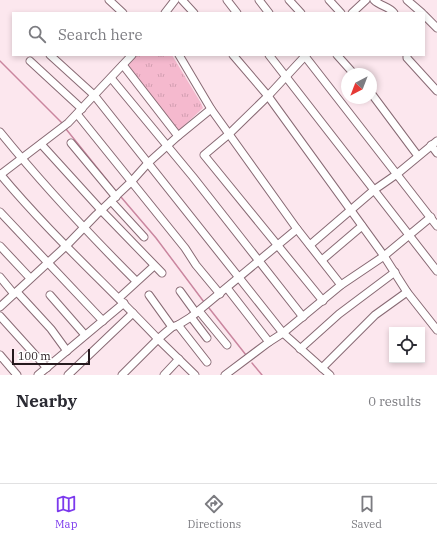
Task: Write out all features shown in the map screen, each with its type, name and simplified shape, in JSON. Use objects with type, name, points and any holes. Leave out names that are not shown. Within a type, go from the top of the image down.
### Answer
[{"type":"street","points":[[110,0],[122,12]]},
{"type":"street","points":[[166,12],[176,0]]},
{"type":"street","points":[[182,0],[193,12]]},
{"type":"street","points":[[226,0],[236,12]]},
{"type":"street","points":[[259,0],[268,12]]},
{"type":"street","points":[[289,0],[299,12]]},
{"type":"street","points":[[329,0],[340,12]]},
{"type":"street","points":[[353,12],[366,0]]},
{"type":"street","points":[[374,0],[379,5],[392,10],[393,12]]},
{"type":"street","points":[[407,0],[421,12]]},
{"type":"street","points":[[425,16],[437,28]]},
{"type":"street","points":[[51,56],[94,95],[283,333],[330,375]]},
{"type":"street","points":[[131,56],[68,123],[0,175],[66,246],[121,300],[158,340],[195,375]]},
{"type":"street","points":[[180,56],[211,109],[297,229],[341,285]]},
{"type":"street","points":[[234,56],[268,96],[384,256],[407,292],[437,330]]},
{"type":"street","points":[[270,56],[437,271]]},
{"type":"street","points":[[304,56],[268,96],[229,134],[204,155],[323,301]]},
{"type":"street","points":[[306,56],[437,226]]},
{"type":"street","points":[[338,56],[349,68]]},
{"type":"street","points":[[407,56],[407,58],[437,92]]},
{"type":"street","points":[[30,61],[79,111],[131,182],[220,294]]},
{"type":"street","points":[[123,65],[178,136]]},
{"type":"street","points":[[111,78],[303,317]]},
{"type":"street","points":[[377,101],[418,156]]},
{"type":"street","points":[[0,307],[66,246],[131,182],[148,163],[211,109]]},
{"type":"street","points":[[0,132],[21,159],[83,229],[136,281]]},
{"type":"street","points":[[71,143],[144,237]]},
{"type":"street","points":[[310,245],[374,190],[397,174],[434,143],[437,153]]},
{"type":"street","points":[[41,144],[162,274]]},
{"type":"street","points":[[0,212],[103,320]]},
{"type":"street","points":[[225,375],[283,333],[341,285],[384,256],[431,217]]},
{"type":"street","points":[[322,260],[362,226]]},
{"type":"street","points":[[122,375],[158,340],[175,326],[195,314],[297,229]]},
{"type":"street","points":[[0,246],[30,278]]},
{"type":"street","points":[[38,375],[103,320],[136,281],[154,266]]},
{"type":"street","points":[[300,349],[339,314],[395,272]]},
{"type":"street","points":[[0,277],[51,329],[67,351]]},
{"type":"street","points":[[227,288],[269,342]]},
{"type":"street","points":[[180,291],[195,314],[207,338]]},
{"type":"street","points":[[322,368],[375,315],[407,292]]},
{"type":"street","points":[[50,295],[85,335]]},
{"type":"street","points":[[149,295],[207,362]]},
{"type":"street","points":[[68,375],[133,313]]},
{"type":"street","points":[[195,314],[227,345]]},
{"type":"street","points":[[0,316],[47,368]]},
{"type":"street","points":[[0,355],[17,375]]},
{"type":"street","points":[[164,375],[179,359]]},
{"type":"street","points":[[233,369],[238,375]]},
{"type":"green space","points":[[136,56],[173,56],[203,108],[177,132],[127,67]]},
{"type":"waterway","points":[[0,61],[63,124]]},
{"type":"waterway","points":[[66,129],[115,190]]},
{"type":"waterway","points":[[121,197],[156,238],[204,302]]},
{"type":"waterway","points":[[209,308],[246,355]]},
{"type":"waterway","points":[[252,363],[262,375]]}]
